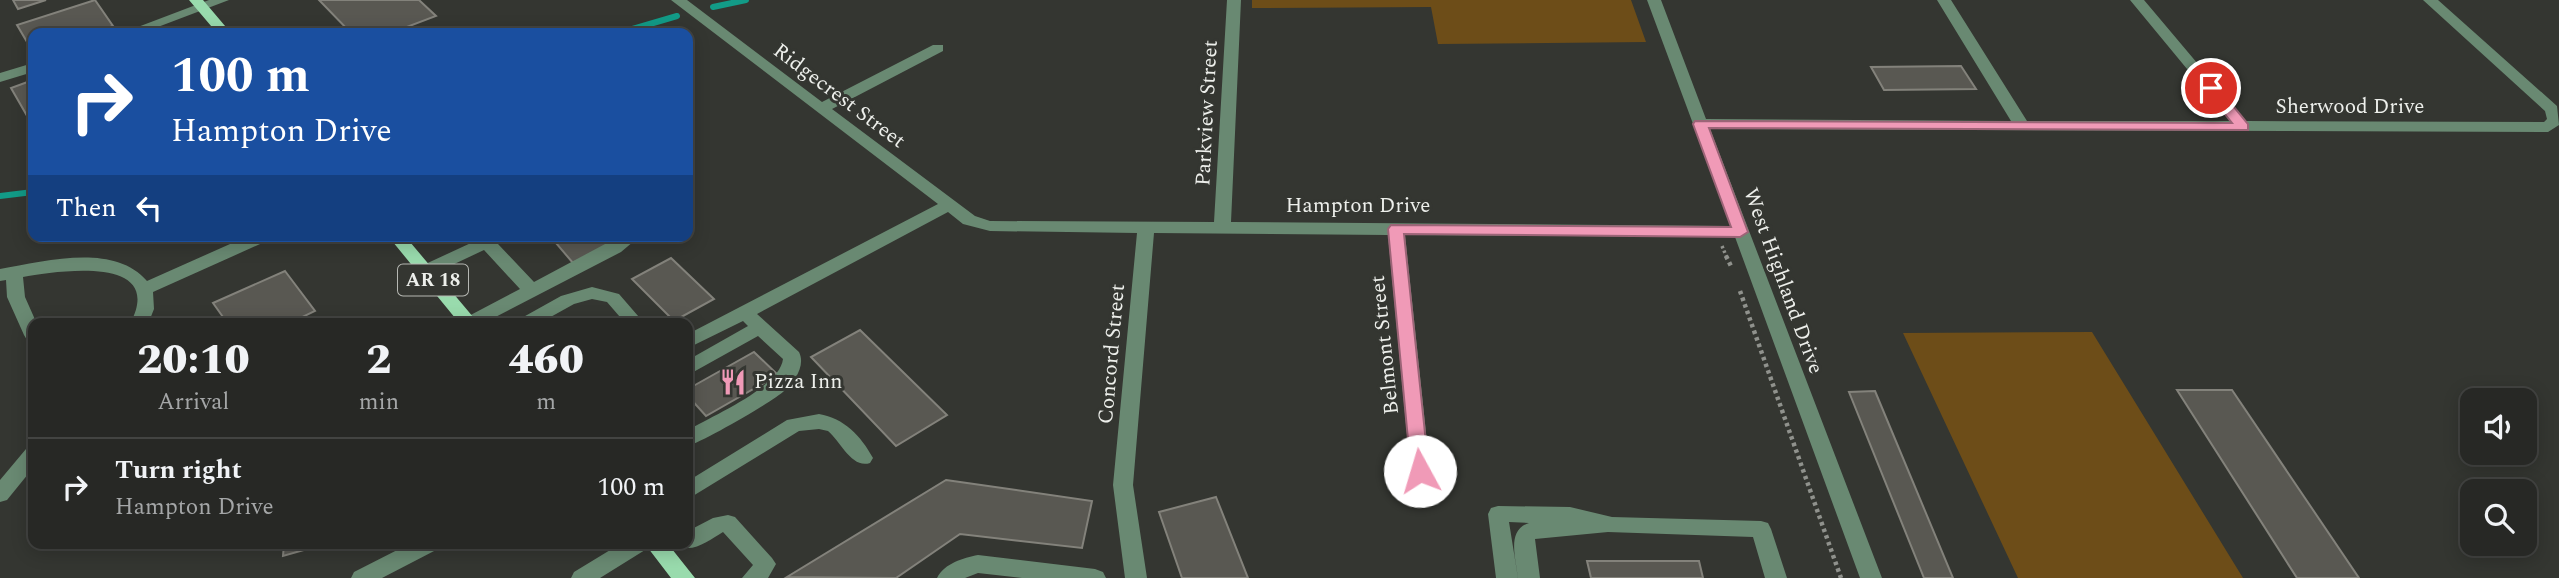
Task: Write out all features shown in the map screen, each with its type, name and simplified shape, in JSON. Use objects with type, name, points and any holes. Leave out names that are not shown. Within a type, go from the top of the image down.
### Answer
[{"type":"main road","points":[[199,4],[219,28]]},
{"type":"main road","name":"AR 18","points":[[401,242],[466,318]]},
{"type":"main road","points":[[668,549],[684,578]]},
{"type":"street","points":[[141,28],[199,4],[222,0]]},
{"type":"street","name":"Ridgecrest Street","points":[[678,0],[976,223]]},
{"type":"street","name":"Parkview Street","points":[[1222,228],[1234,0]]},
{"type":"street","name":"West Highland Drive","points":[[1654,0],[1871,578]]},
{"type":"street","points":[[1944,0],[2023,127]]},
{"type":"street","points":[[2137,0],[2243,127]]},
{"type":"street","name":"Sherwood Drive","points":[[1700,124],[2548,127],[2555,120],[2552,109],[2430,0]]},
{"type":"street","points":[[820,108],[938,48]]},
{"type":"street","points":[[0,78],[28,69]]},
{"type":"street","points":[[693,339],[949,205]]},
{"type":"street","name":"Hampton Drive","points":[[976,223],[990,226],[1740,232]]},
{"type":"street","name":"Concord Street","points":[[1136,578],[1123,485],[1146,227]]},
{"type":"street","name":"Belmont Street","points":[[1396,229],[1423,498]]},
{"type":"street","points":[[144,289],[250,242]]},
{"type":"street","points":[[425,271],[488,242]]},
{"type":"street","points":[[496,242],[532,291]]},
{"type":"street","points":[[480,318],[624,242]]},
{"type":"street","points":[[28,324],[7,274],[73,265],[102,264],[135,275],[144,289],[147,305],[142,318]]},
{"type":"street","points":[[535,318],[569,300],[588,294],[603,294],[613,299],[630,318]]},
{"type":"street","points":[[693,436],[777,387],[791,369],[792,357],[744,312]]},
{"type":"street","points":[[693,365],[760,327]]},
{"type":"street","points":[[693,488],[794,425],[809,421],[825,420],[839,426],[863,458]]},
{"type":"street","points":[[0,494],[28,460]]},
{"type":"street","points":[[1507,578],[1498,514],[1570,515],[1612,525]]},
{"type":"street","points":[[693,538],[720,524],[728,523],[765,564],[763,570],[754,578]]},
{"type":"street","points":[[1529,578],[1524,538],[1529,531],[1573,530],[1612,525],[1761,529],[1776,578]]},
{"type":"street","points":[[362,578],[419,549]]},
{"type":"street","points":[[582,578],[630,549]]},
{"type":"street","points":[[948,578],[966,566],[978,564],[1095,578]]},
{"type":"shaded area","points":[[1252,0],[1631,0],[1646,42],[1438,44],[1431,7],[1252,8]]},
{"type":"shaded area","points":[[2092,332],[2243,578],[2018,578],[1903,333]]},
{"type":"building","points":[[13,0],[46,0],[18,9]]},
{"type":"building","points":[[95,0],[113,26],[28,28],[28,44],[17,25]]},
{"type":"building","points":[[319,0],[419,0],[436,16],[404,28],[346,28]]},
{"type":"building","points":[[1961,66],[1976,89],[1884,90],[1871,67]]},
{"type":"building","points":[[28,82],[28,118],[11,88]]},
{"type":"building","points":[[555,242],[617,242],[573,263]]},
{"type":"building","points":[[671,258],[714,299],[679,318],[671,318],[632,279]]},
{"type":"building","points":[[285,271],[315,311],[300,318],[224,318],[213,303]]},
{"type":"building","points":[[860,330],[947,415],[896,446],[811,357]]},
{"type":"building","name":"Pizza Inn","points":[[754,352],[778,375],[706,416],[693,402],[693,386]]},
{"type":"building","points":[[2177,390],[2232,390],[2359,578],[2297,578]]},
{"type":"building","points":[[1875,391],[1953,578],[1924,578],[1849,392]]},
{"type":"building","points":[[946,480],[1092,501],[1082,548],[960,534],[896,578],[787,577]]},
{"type":"building","points":[[1216,497],[1248,578],[1182,578],[1159,512]]},
{"type":"building","points":[[284,549],[308,549],[283,556]]},
{"type":"building","points":[[1587,561],[1699,561],[1703,578],[1591,578]]},
{"type":"waterway","points":[[713,7],[746,0]]},
{"type":"waterway","points":[[636,28],[677,16]]},
{"type":"waterway","points":[[0,196],[28,193]]},
{"type":"place","name":"Pizza Inn","points":[[733,382]]},
{"type":"route","points":[[1420,471],[1396,229],[1740,232],[1700,124],[2243,127],[2211,88]]}]
